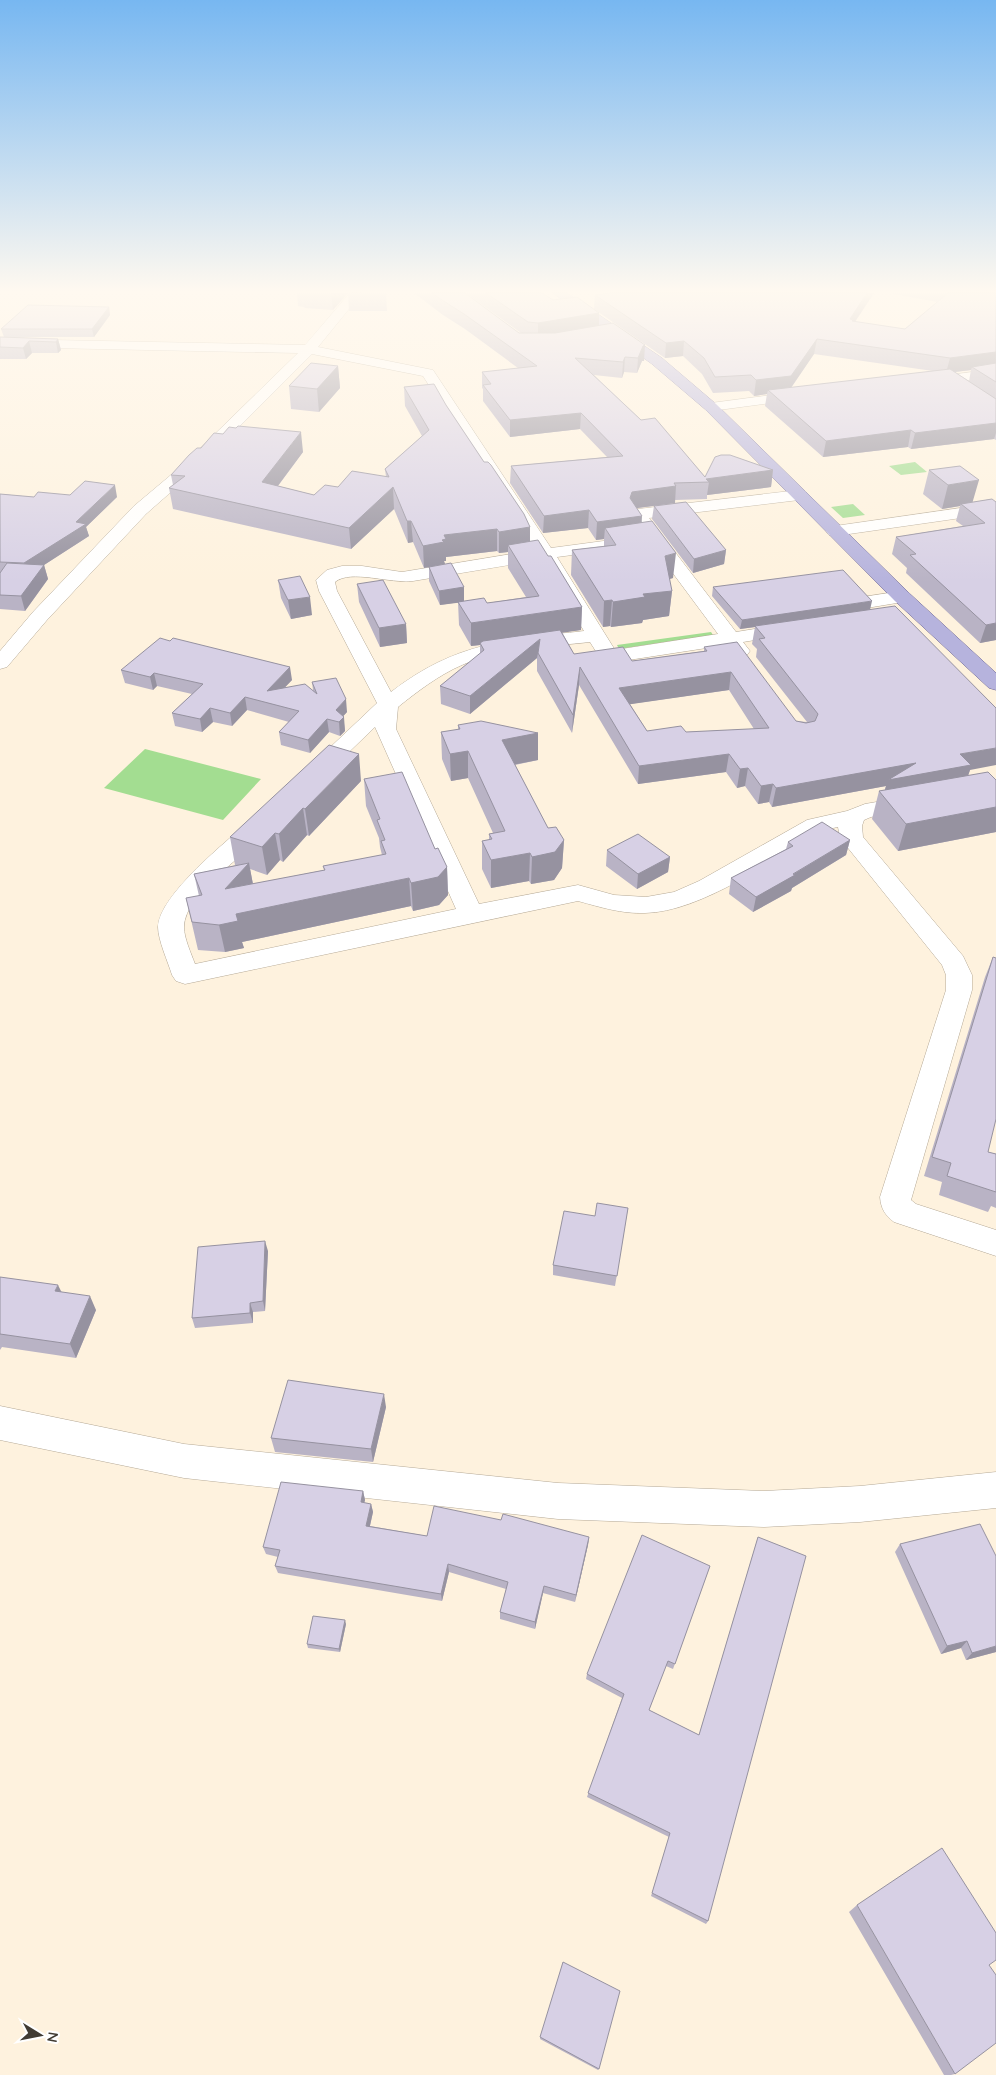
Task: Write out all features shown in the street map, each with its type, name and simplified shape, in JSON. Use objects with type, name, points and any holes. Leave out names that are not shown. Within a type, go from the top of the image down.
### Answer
[{"type":"main road","points":[[691,390],[711,407],[916,611],[996,684]]},
{"type":"street","points":[[0,664],[40,616],[140,510],[190,467],[267,390]]},
{"type":"street","points":[[439,390],[546,554],[610,657],[724,631],[814,618],[916,611]]},
{"type":"street","points":[[711,407],[820,393]]},
{"type":"street","points":[[748,662],[638,514],[799,495]]},
{"type":"street","points":[[840,536],[996,508]]},
{"type":"street","points":[[840,536],[996,518]]},
{"type":"street","points":[[471,914],[385,729],[388,705],[328,591],[325,580],[331,574],[349,571],[400,577],[415,576],[657,538]]},
{"type":"street","points":[[814,618],[902,597]]},
{"type":"street","points":[[297,790],[388,705],[442,668],[478,652],[598,638]]},
{"type":"street","points":[[276,809],[201,880],[176,911],[171,928],[185,975],[471,914],[578,894],[614,903],[646,905],[679,898],[708,887],[815,824],[854,816],[865,811],[930,799]]},
{"type":"street","points":[[854,816],[850,826],[852,838],[954,962],[959,975],[959,990],[895,1197],[896,1206],[905,1213],[996,1243]]},
{"type":"street","points":[[0,1423],[184,1461],[558,1501],[764,1509],[860,1504],[996,1490]]},
{"type":"green space","points":[[915,462],[927,472],[901,475],[889,466]]},
{"type":"green space","points":[[853,504],[865,515],[843,518],[831,507]]},
{"type":"green space","points":[[711,632],[713,635],[619,649],[617,645]]},
{"type":"green space","points":[[145,749],[261,779],[223,820],[104,788]]},
{"type":"building","points":[[406,390],[437,390],[484,462],[488,462],[491,465],[524,514],[530,527],[499,532],[497,529],[444,535],[446,539],[442,540],[444,542],[423,546],[411,521],[407,521],[393,487],[349,528],[169,488],[185,476],[171,475],[189,455],[197,448],[201,448],[214,433],[223,434],[229,427],[236,428],[238,426],[301,432],[262,482],[314,495],[325,485],[338,487],[352,471],[389,477],[385,469],[429,430]]},
{"type":"building","points":[[487,390],[609,390],[641,420],[655,418],[705,477],[715,457],[721,455],[730,455],[773,470],[706,479],[709,482],[674,483],[676,486],[632,492],[630,498],[642,516],[597,522],[589,510],[544,516],[511,466],[623,456],[581,413],[510,420]]},
{"type":"building","points":[[768,390],[982,390],[996,399],[996,423],[915,433],[911,430],[826,441]]},
{"type":"building","points":[[960,466],[979,480],[948,485],[929,470]]},
{"type":"building","points":[[85,481],[115,485],[76,522],[86,524],[24,563],[0,562],[0,494],[34,497],[38,492],[70,495]]},
{"type":"building","points":[[992,499],[996,502],[996,623],[986,625],[910,555],[916,554],[896,537],[985,523],[961,504]]},
{"type":"building","points":[[686,502],[726,550],[694,559],[654,506]]},
{"type":"building","points":[[652,521],[676,553],[665,556],[672,591],[643,594],[645,597],[613,602],[612,600],[604,601],[572,550],[616,545],[605,528]]},
{"type":"building","points":[[538,540],[548,556],[551,556],[582,607],[471,623],[458,602],[484,598],[487,603],[539,596],[508,545]]},
{"type":"building","points":[[7,563],[44,565],[21,596],[0,595],[0,573]]},
{"type":"building","points":[[451,563],[464,587],[439,591],[429,567]]},
{"type":"building","points":[[843,570],[872,601],[742,620],[713,587]]},
{"type":"building","points":[[300,576],[310,597],[288,600],[278,580]]},
{"type":"building","points":[[383,580],[406,624],[379,628],[357,584]]},
{"type":"building","points":[[895,606],[996,708],[996,748],[960,754],[971,765],[888,780],[916,763],[776,788],[773,784],[761,786],[748,768],[740,769],[729,754],[639,766],[580,667],[573,715],[538,653],[540,639],[470,696],[440,686],[484,650],[480,643],[483,641],[560,630],[574,654],[623,647],[632,661],[707,651],[704,647],[737,642],[796,721],[806,723],[815,721],[818,714],[759,639],[765,638],[755,626]],"holes":[[[731,672],[769,728],[686,732],[681,726],[647,731],[619,688]]]},
{"type":"building","points":[[160,638],[170,641],[173,638],[290,667],[267,691],[305,684],[317,694],[312,682],[336,678],[346,699],[336,710],[344,717],[339,722],[327,719],[308,740],[279,732],[299,711],[245,697],[230,713],[210,708],[200,719],[172,713],[203,684],[154,673],[150,677],[121,670]]},
{"type":"building","points":[[481,721],[538,733],[502,740],[548,828],[556,827],[564,840],[555,852],[532,857],[530,853],[491,860],[482,841],[492,839],[489,834],[505,831],[468,751],[450,754],[441,732],[460,729],[458,725]]},
{"type":"building","points":[[329,745],[359,754],[279,834],[275,833],[262,847],[230,837]]},
{"type":"building","points":[[402,772],[435,849],[438,848],[447,867],[438,877],[411,883],[409,878],[236,914],[238,921],[219,925],[192,922],[186,898],[202,895],[194,874],[249,863],[225,889],[325,870],[323,866],[386,854],[381,841],[385,840],[377,820],[380,819],[364,779]]},
{"type":"building","points":[[988,772],[996,780],[996,807],[906,824],[879,791]]},
{"type":"building","points":[[822,822],[850,840],[756,897],[731,878],[793,846],[788,842]]},
{"type":"building","points":[[638,834],[670,857],[638,874],[607,850]]},
{"type":"building","points":[[993,957],[996,958],[996,1119],[988,1152],[996,1154],[996,1192],[947,1176],[951,1163],[932,1157]]},
{"type":"building","points":[[597,1203],[628,1208],[617,1276],[553,1265],[564,1211],[595,1216]]},
{"type":"building","points":[[265,1241],[263,1301],[250,1303],[250,1313],[192,1318],[198,1247]]},
{"type":"building","points":[[0,1277],[58,1285],[55,1291],[90,1296],[70,1344],[0,1334]]},
{"type":"building","points":[[288,1380],[384,1394],[371,1449],[271,1438]]},
{"type":"building","points":[[281,1482],[363,1491],[361,1502],[371,1504],[366,1526],[427,1536],[434,1506],[501,1520],[503,1514],[589,1537],[576,1595],[544,1586],[535,1622],[500,1612],[508,1582],[448,1564],[441,1594],[275,1566],[280,1550],[263,1547]]},
{"type":"building","points":[[980,1524],[996,1556],[996,1646],[972,1653],[967,1641],[947,1646],[900,1544]]},
{"type":"building","points":[[642,1535],[710,1566],[675,1664],[668,1661],[649,1710],[699,1735],[758,1537],[806,1556],[708,1921],[652,1893],[670,1833],[588,1793],[624,1694],[587,1674]]},
{"type":"building","points":[[313,1616],[345,1620],[339,1649],[307,1644]]},
{"type":"building","points":[[942,1848],[996,1933],[996,1960],[989,1965],[996,1975],[996,2043],[955,2074],[857,1905]]},
{"type":"building","points":[[563,1962],[620,1991],[599,2069],[540,2037]]}]
